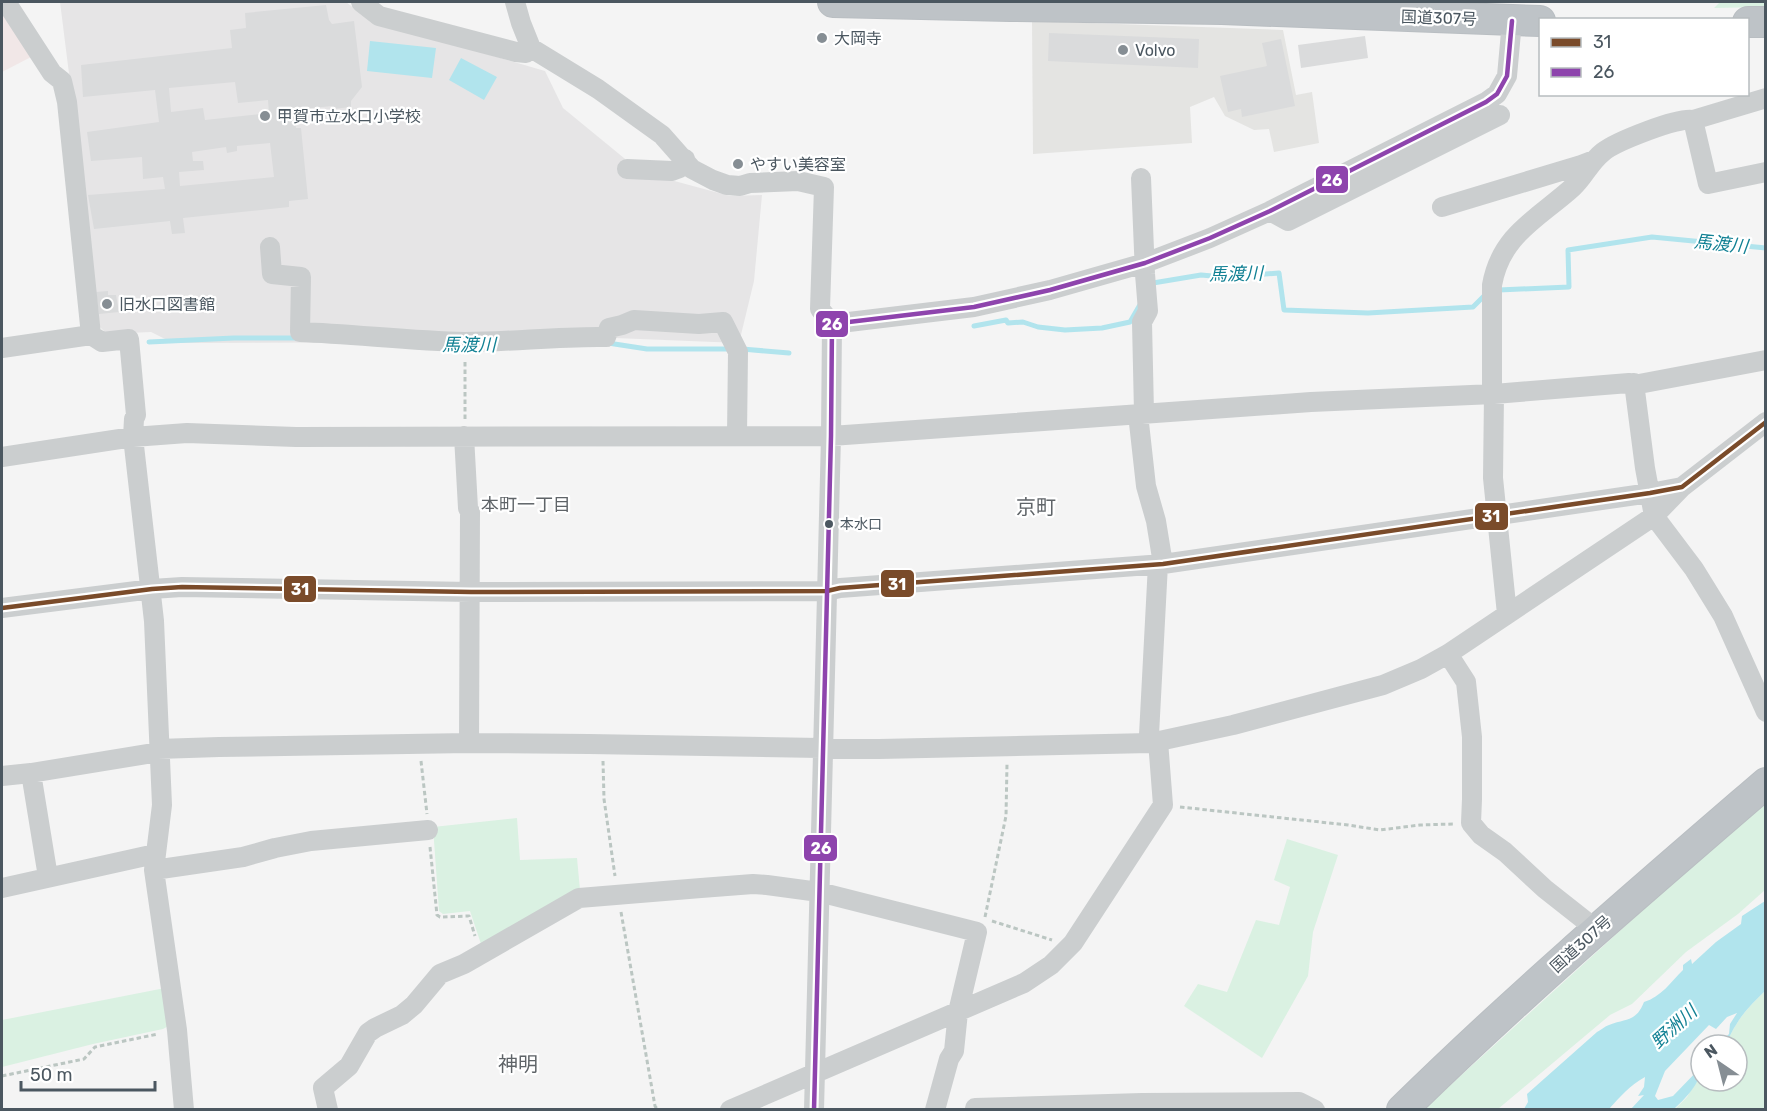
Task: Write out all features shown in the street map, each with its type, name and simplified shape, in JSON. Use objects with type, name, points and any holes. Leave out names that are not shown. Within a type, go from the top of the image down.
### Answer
[{"type":"highway","name":"国道307号","points":[[833,2],[1222,9],[1526,21]]},
{"type":"highway","points":[[1749,22],[1766,22]]},
{"type":"highway","name":"国道307号","points":[[1402,1110],[1447,1065],[1597,930],[1766,783]]},
{"type":"street","points":[[6,2],[52,73],[62,81],[67,102],[91,335]]},
{"type":"street","points":[[361,2],[379,16],[516,52],[526,53],[531,48]]},
{"type":"street","points":[[515,2],[531,48],[567,69],[662,135],[692,169],[727,185],[798,181],[824,187],[820,309],[832,324],[831,436],[814,1110]]},
{"type":"street","points":[[832,324],[974,307],[1050,290],[1145,262],[1210,238],[1270,211],[1486,102],[1497,94],[1507,76],[1526,21]]},
{"type":"street","points":[[1507,614],[1493,477],[1494,394],[1491,323],[1494,273],[1509,245],[1521,230],[1575,186],[1595,159],[1604,151],[1627,138],[1765,100]]},
{"type":"street","points":[[1270,211],[1288,221],[1500,114]]},
{"type":"street","points":[[1686,121],[1708,184],[1766,171]]},
{"type":"street","points":[[627,169],[672,171],[680,168],[685,159]]},
{"type":"street","points":[[1442,207],[1595,159]]},
{"type":"street","points":[[730,1110],[1024,983],[1052,965],[1070,946],[1163,805],[1150,723],[1160,564],[1156,521],[1146,486],[1141,414],[1142,322],[1148,311],[1141,178]]},
{"type":"street","points":[[270,247],[272,274],[301,277],[300,332],[464,342],[573,336],[606,337],[609,328],[634,320],[699,324],[723,322],[736,347],[737,435]]},
{"type":"street","points":[[2,348],[91,335],[102,342],[129,339],[136,415],[133,436],[154,621],[162,805],[155,862],[177,1030],[184,1110]]},
{"type":"street","points":[[2,457],[133,436],[187,433],[296,437],[831,436],[1311,402],[1494,394],[1640,384],[1766,360]]},
{"type":"street","points":[[1634,383],[1654,516],[1694,569],[1718,607],[1766,712]]},
{"type":"street","points":[[2,776],[158,751],[230,746],[470,743],[824,748],[1007,747],[1154,742],[1233,725],[1383,685],[1421,669],[1448,654],[1654,516],[1682,487],[1766,422]]},
{"type":"street","points":[[464,436],[470,512],[470,743]]},
{"type":"street","points":[[2,608],[182,587],[471,592],[827,591],[840,588],[1160,564],[1682,487]]},
{"type":"street","points":[[1448,654],[1466,682],[1472,737],[1471,823],[1481,835],[1505,852],[1597,930]]},
{"type":"street","points":[[31,773],[48,878]]},
{"type":"street","points":[[2,888],[48,878],[155,862],[243,857],[311,841],[428,830]]},
{"type":"street","points":[[328,1110],[323,1088],[349,1066],[368,1034],[375,1028],[402,1015],[414,1005],[440,974],[481,955],[579,898],[753,884],[819,892],[981,925],[958,1012],[954,1051],[949,1059],[935,1110]]},
{"type":"street","points":[[975,1108],[1299,1102],[1315,1110]]},
{"type":"path","points":[[464,436],[465,352]]},
{"type":"path","points":[[419,744],[437,915],[440,917],[469,916],[481,955]]},
{"type":"path","points":[[602,744],[604,799],[618,895],[655,1106],[658,1110]]},
{"type":"path","points":[[1007,747],[1006,816],[981,925],[1070,946]]},
{"type":"path","points":[[1163,805],[1380,830],[1420,825],[1471,823]]},
{"type":"path","points":[[2,1076],[84,1059],[95,1047],[177,1030]]},
{"type":"shaded area","points":[[60,2],[346,2],[369,20],[545,71],[563,108],[641,172],[730,196],[762,195],[754,281],[739,343],[590,337],[462,342],[173,343],[151,332],[107,334],[96,323],[82,177]]},
{"type":"shaded area","points":[[2,5],[33,56],[2,72]]},
{"type":"shaded area","points":[[1032,21],[1283,30],[1296,95],[1312,92],[1319,143],[1274,152],[1269,129],[1254,130],[1225,116],[1214,97],[1190,107],[1192,143],[1033,154]]},
{"type":"green space","points":[[1720,2],[1765,2],[1765,7],[1714,8]]},
{"type":"green space","points":[[1765,802],[1765,890],[1738,914],[1686,952],[1632,1004],[1610,1015],[1498,1109],[1423,1110],[1656,898]]},
{"type":"green space","points":[[517,818],[520,860],[577,858],[580,890],[482,947],[470,911],[443,914],[439,911],[433,827]]},
{"type":"green space","points":[[1287,839],[1338,855],[1313,932],[1308,976],[1262,1058],[1184,1006],[1198,984],[1227,992],[1256,920],[1279,925],[1290,887],[1274,880]]},
{"type":"green space","points":[[165,988],[172,1024],[163,1029],[2,1067],[2,1020]]},
{"type":"green space","points":[[1765,991],[1765,1109],[1674,1110],[1689,1093],[1749,1093],[1749,1033],[1732,1033],[1746,1011]]},
{"type":"water","points":[[370,41],[436,48],[432,78],[367,71]]},
{"type":"water","points":[[461,58],[497,77],[484,100],[449,80]]},
{"type":"water","name":"野洲川","points":[[1765,901],[1765,991],[1746,1011],[1732,1033],[1729,1033],[1730,1024],[1737,1013],[1727,1017],[1716,1029],[1709,1025],[1701,1033],[1689,1033],[1689,1046],[1665,1071],[1655,1096],[1658,1100],[1673,1096],[1689,1079],[1689,1093],[1674,1109],[1631,1109],[1644,1095],[1638,1096],[1644,1087],[1645,1077],[1630,1087],[1609,1109],[1524,1109],[1528,1102],[1527,1094],[1597,1032],[1638,1013],[1644,1002],[1656,997],[1670,984],[1683,970],[1683,965],[1691,959],[1692,964],[1716,942],[1741,924],[1742,916]]},
{"type":"building","name":"甲賀市立水口小学校","points":[[326,5],[332,24],[354,21],[362,87],[351,101],[351,107],[333,109],[332,106],[293,110],[296,128],[301,128],[308,199],[289,201],[289,207],[183,218],[185,233],[172,234],[170,221],[94,229],[88,195],[165,189],[163,177],[143,179],[142,157],[91,161],[87,132],[159,122],[155,90],[83,97],[81,65],[232,48],[230,30],[246,28],[245,13]],"holes":[[[235,82],[238,103],[268,100],[269,113],[205,120],[203,108],[171,112],[169,88]],[[270,143],[274,177],[180,186],[179,172],[204,170],[203,161],[193,161],[192,152],[226,147],[227,153],[237,151],[237,146]]]},
{"type":"building","name":"Volvo","points":[[1049,33],[1199,39],[1198,68],[1048,61]]},
{"type":"building","points":[[1365,36],[1368,58],[1301,68],[1298,45]]},
{"type":"building","points":[[1281,39],[1295,106],[1242,117],[1241,109],[1228,112],[1220,76],[1267,66],[1262,43]]},
{"type":"building","name":"旧水口図書館","points":[[108,291],[108,295],[116,295],[119,312],[99,314],[96,292]]},
{"type":"waterway","name":"馬渡川","points":[[1499,290],[1569,287],[1568,250],[1652,237],[1766,248]]},
{"type":"waterway","name":"馬渡川","points":[[1152,285],[1201,275],[1224,277],[1279,273],[1284,310],[1368,313],[1473,307],[1485,295]]},
{"type":"waterway","name":"馬渡川","points":[[974,326],[1006,320],[1008,323],[1023,322],[1038,327],[1065,330],[1102,328],[1130,322],[1141,303]]},
{"type":"waterway","name":"馬渡川","points":[[149,342],[299,338]]},
{"type":"waterway","name":"馬渡川","points":[[608,343],[647,349],[730,349]]},
{"type":"waterway","name":"馬渡川","points":[[742,349],[789,353]]},
{"type":"transit line","name":"26","points":[[814,1110],[832,324],[974,307],[1050,290],[1145,263],[1210,238],[1270,211],[1486,102],[1497,94],[1507,76],[1512,21]]},
{"type":"transit line","name":"31","points":[[2,608],[182,587],[471,592],[827,591],[840,588],[1163,564],[1682,487],[1766,422]]},
{"type":"place","name":"大岡寺","points":[[822,38]]},
{"type":"place","name":"Volvo","points":[[1123,50]]},
{"type":"place","name":"甲賀市立水口小学校","points":[[265,116]]},
{"type":"place","name":"やすい美容室","points":[[738,164]]},
{"type":"place","name":"旧水口図書館","points":[[107,304]]},
{"type":"place","name":"本水口","points":[[829,524]]},
{"type":"district","name":"本町一丁目","points":[[526,505]]},
{"type":"district","name":"京町","points":[[1036,507]]},
{"type":"district","name":"神明","points":[[518,1064]]}]
